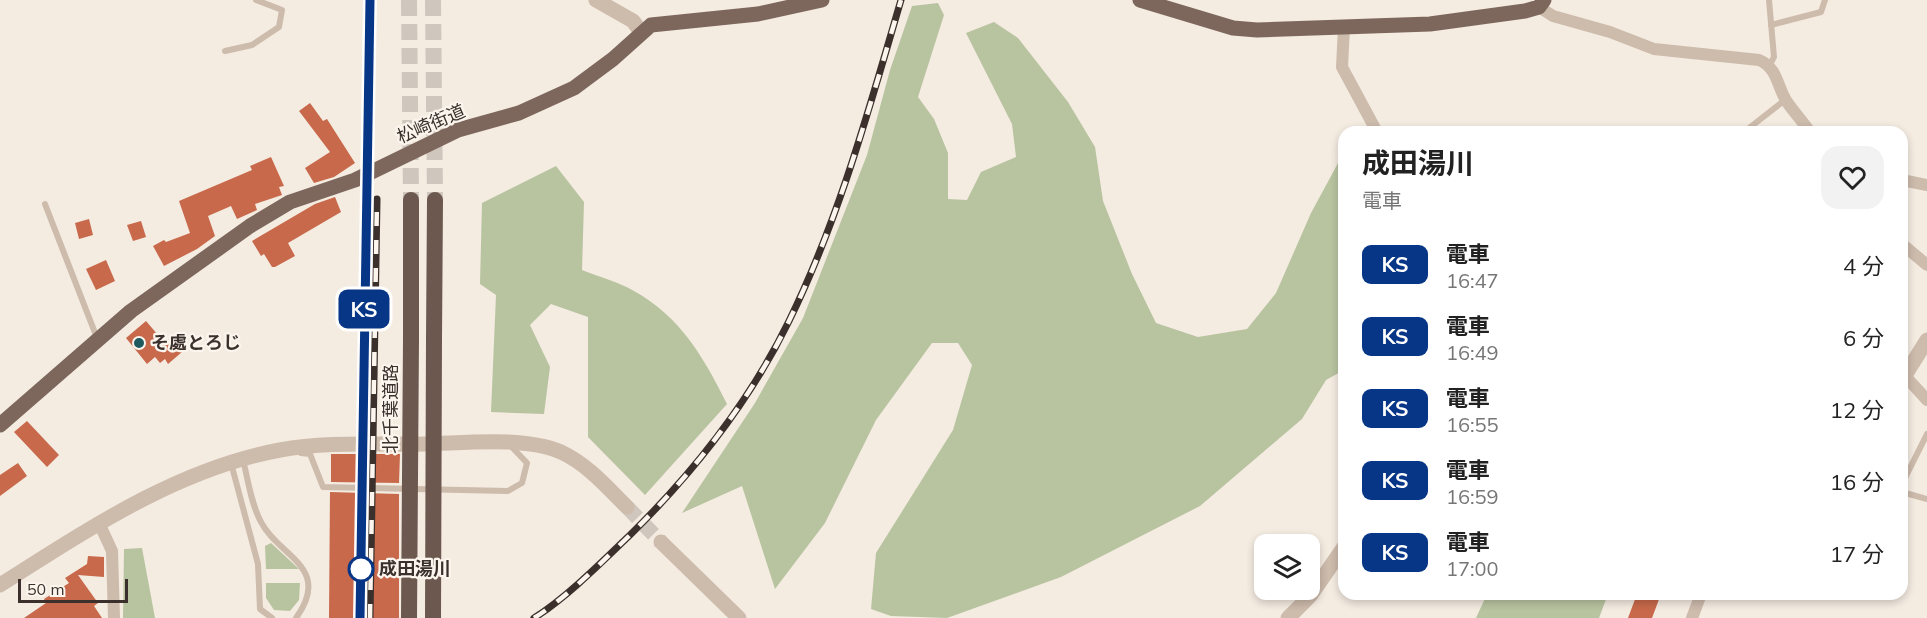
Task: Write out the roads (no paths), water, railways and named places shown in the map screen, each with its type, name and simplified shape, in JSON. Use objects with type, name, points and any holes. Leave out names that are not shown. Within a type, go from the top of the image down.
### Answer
[{"type":"highway","name":"北千葉道路","points":[[409,618],[411,200]]},
{"type":"highway","points":[[432,618],[435,200]]},
{"type":"main road","name":"松崎街道","points":[[0,424],[131,311],[250,226],[290,202],[355,180],[458,130],[519,113],[574,88],[613,59],[641,32],[661,22],[758,14],[822,0]]},
{"type":"main road","points":[[1140,0],[1233,28],[1440,23],[1525,11],[1541,3]]},
{"type":"street","points":[[596,0],[633,21],[641,32]]},
{"type":"street","points":[[1541,3],[1553,15],[1610,32],[1654,49],[1760,60],[1769,66],[1785,100],[1805,126]]},
{"type":"street","points":[[1344,27],[1342,67],[1374,126]]},
{"type":"street","points":[[1908,181],[1927,185]]},
{"type":"street","points":[[1908,249],[1927,265]]},
{"type":"street","points":[[1908,372],[1927,340]]},
{"type":"street","points":[[1908,383],[1927,400]]},
{"type":"street","points":[[0,585],[99,523],[201,473],[280,450],[325,444],[533,445],[560,452],[583,466],[627,507]]},
{"type":"street","points":[[99,523],[112,551],[114,618]]},
{"type":"street","points":[[661,542],[739,618]]},
{"type":"street","points":[[1288,618],[1310,596],[1338,556]]},
{"type":"street","points":[[1692,618],[1699,600]]},
{"type":"lane","points":[[225,51],[252,45],[279,27],[282,10],[255,0]]},
{"type":"lane","points":[[1769,0],[1773,62],[1769,66]]},
{"type":"lane","points":[[1771,24],[1821,12],[1825,0]]},
{"type":"lane","points":[[1752,126],[1785,100]]},
{"type":"lane","points":[[45,204],[98,341]]},
{"type":"lane","points":[[1908,472],[1927,434]]},
{"type":"lane","points":[[280,450],[310,454],[323,487],[508,491],[522,483],[527,463],[509,444]]},
{"type":"lane","points":[[237,461],[258,564],[260,609],[272,618]]},
{"type":"lane","points":[[237,461],[261,523],[303,568],[307,580],[306,604],[296,618]]},
{"type":"lane","points":[[1908,494],[1927,499]]},
{"type":"tunnel","points":[[409,0],[411,200]]},
{"type":"tunnel","points":[[433,0],[435,200]]},
{"type":"tunnel","points":[[627,507],[661,542]]},
{"type":"railway","points":[[534,618],[584,579],[676,487],[738,408],[774,351],[807,282],[838,203],[901,0]]},
{"type":"railway","points":[[360,618],[367,198]]},
{"type":"railway","points":[[370,618],[377,199]]},
{"type":"train","name":"KS","points":[[360,618],[370,0]]},
{"type":"place","name":"そ處とろじ","points":[[139,343]]},
{"type":"place","name":"成田湯川","points":[[361,569]]}]
